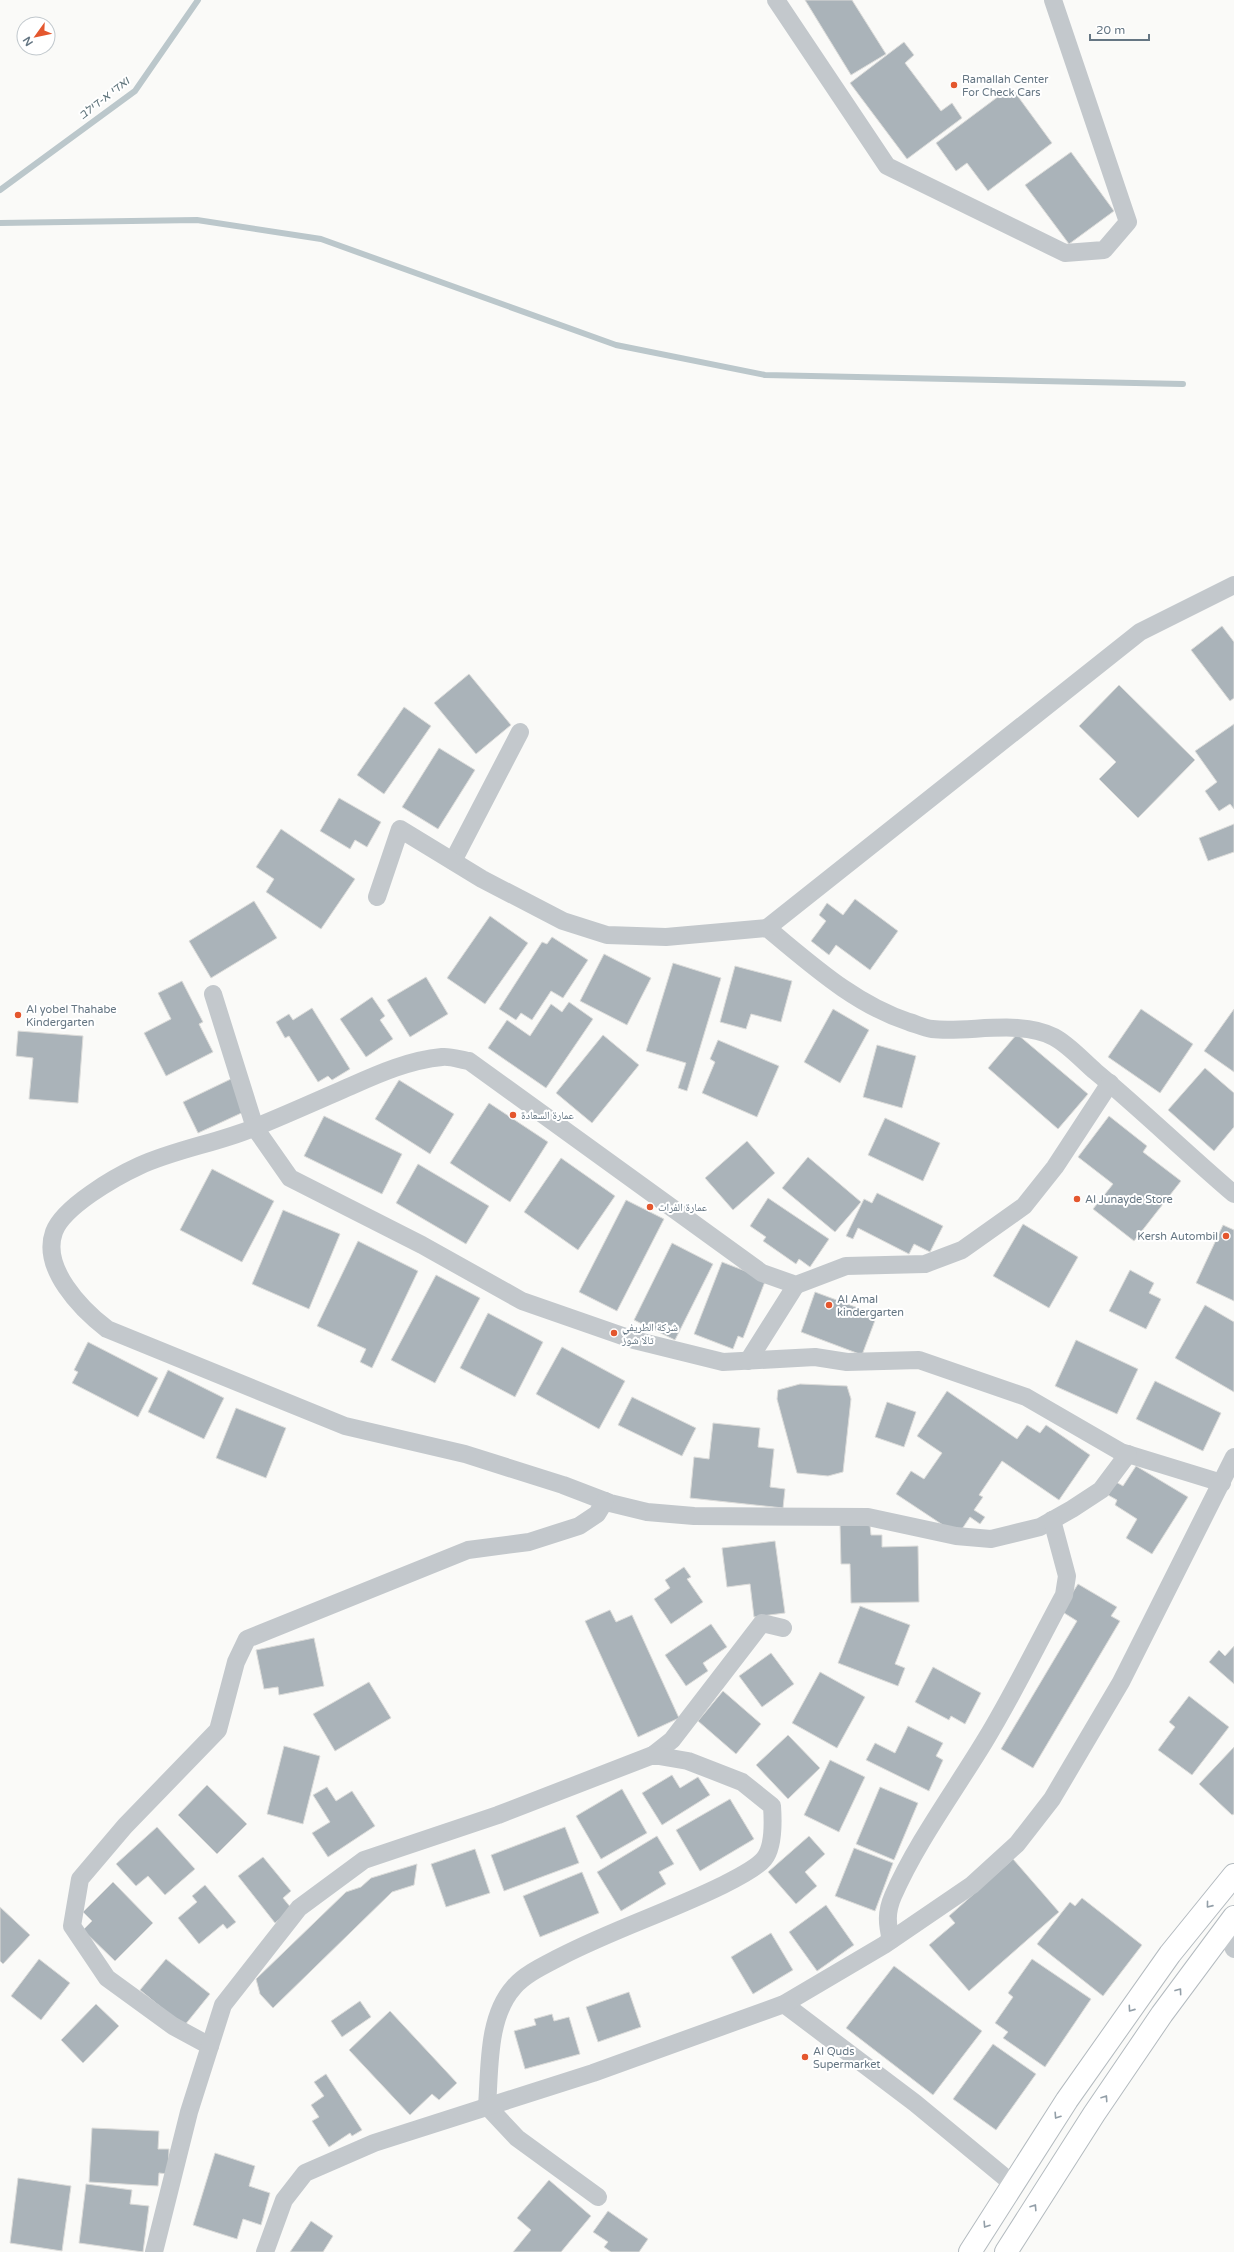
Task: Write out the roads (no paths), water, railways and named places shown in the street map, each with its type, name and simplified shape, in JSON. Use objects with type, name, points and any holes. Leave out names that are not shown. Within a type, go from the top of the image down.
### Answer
[{"type":"main road","points":[[970,2252],[1067,2100],[1170,1954],[1234,1875]]},
{"type":"main road","points":[[1006,2252],[1094,2114],[1162,2014],[1230,1922]]},
{"type":"street","points":[[776,0],[887,166],[1065,253],[1104,250],[1128,222],[1053,0]]},
{"type":"street","points":[[377,896],[400,829],[482,879],[563,921],[608,935],[666,937],[767,928],[1140,632],[1234,585]]},
{"type":"street","points":[[453,861],[520,732]]},
{"type":"street","points":[[767,928],[841,988],[894,1017],[930,1029],[964,1030],[999,1027],[1027,1029],[1054,1037],[1110,1083],[1175,1143],[1234,1194]]},
{"type":"street","points":[[214,994],[255,1128],[290,1178],[422,1245],[522,1301],[634,1340],[723,1362],[815,1357],[847,1362],[919,1360],[1026,1397],[1128,1454],[1222,1483]]},
{"type":"street","points":[[796,1285],[762,1273],[469,1061],[444,1057],[397,1066],[255,1128],[139,1166],[99,1189],[66,1214],[54,1231],[51,1246],[64,1285],[87,1314],[107,1329],[345,1426],[465,1454],[563,1485],[605,1501],[647,1512],[694,1516],[868,1517],[956,1536],[991,1538],[1040,1527],[1101,1490],[1128,1454]]},
{"type":"street","points":[[748,1361],[796,1285],[846,1266],[925,1264],[962,1250],[1024,1206],[1055,1167],[1110,1083]]},
{"type":"street","points":[[265,2252],[284,2200],[305,2173],[374,2143],[593,2073],[784,2004],[891,1940],[972,1885],[1017,1844],[1052,1799],[1121,1682],[1234,1457]]},
{"type":"street","points":[[210,2046],[173,2026],[107,1978],[72,1926],[80,1879],[125,1826],[218,1730],[236,1662],[247,1638],[468,1550],[529,1542],[579,1526],[597,1514],[605,1501]]},
{"type":"street","points":[[891,1940],[887,1926],[887,1913],[892,1896],[909,1864],[987,1738],[1064,1595],[1067,1576],[1052,1520]]},
{"type":"street","points":[[154,2252],[189,2112],[223,2005],[299,1908],[364,1860],[498,1816],[653,1755],[672,1740],[762,1623],[783,1628]]},
{"type":"street","points":[[598,2197],[517,2138],[487,2106],[492,2044],[500,2010],[514,1986],[542,1966],[593,1940],[692,1900],[737,1878],[765,1858],[774,1830],[772,1806],[742,1782],[688,1761],[653,1755]]},
{"type":"street","points":[[1230,1922],[1234,1949]]},
{"type":"street","points":[[784,2004],[915,2103],[1013,2184]]},
{"type":"waterway","name":"ואדי א-דילב","points":[[0,190],[135,91],[198,0]]},
{"type":"waterway","points":[[0,223],[197,220],[321,239],[616,345],[765,375],[1183,384]]},
{"type":"place","name":"Ramallah Center For Check Cars","points":[[954,85]]},
{"type":"place","name":"Al yobel Thahabe Kindergarten","points":[[18,1015]]},
{"type":"place","name":"عمارة السعادة","points":[[513,1115]]},
{"type":"place","name":"Al Junayde Store","points":[[1077,1199]]},
{"type":"place","name":"عمارة الفرات","points":[[650,1207]]},
{"type":"place","name":"Kersh Autombil","points":[[1226,1236]]},
{"type":"place","name":"Al Amal kindergarten","points":[[829,1305]]},
{"type":"place","name":"شركة الطريفي تالا شوز","points":[[614,1333]]},
{"type":"place","name":"Al Quds Supermarket","points":[[805,2057]]}]
